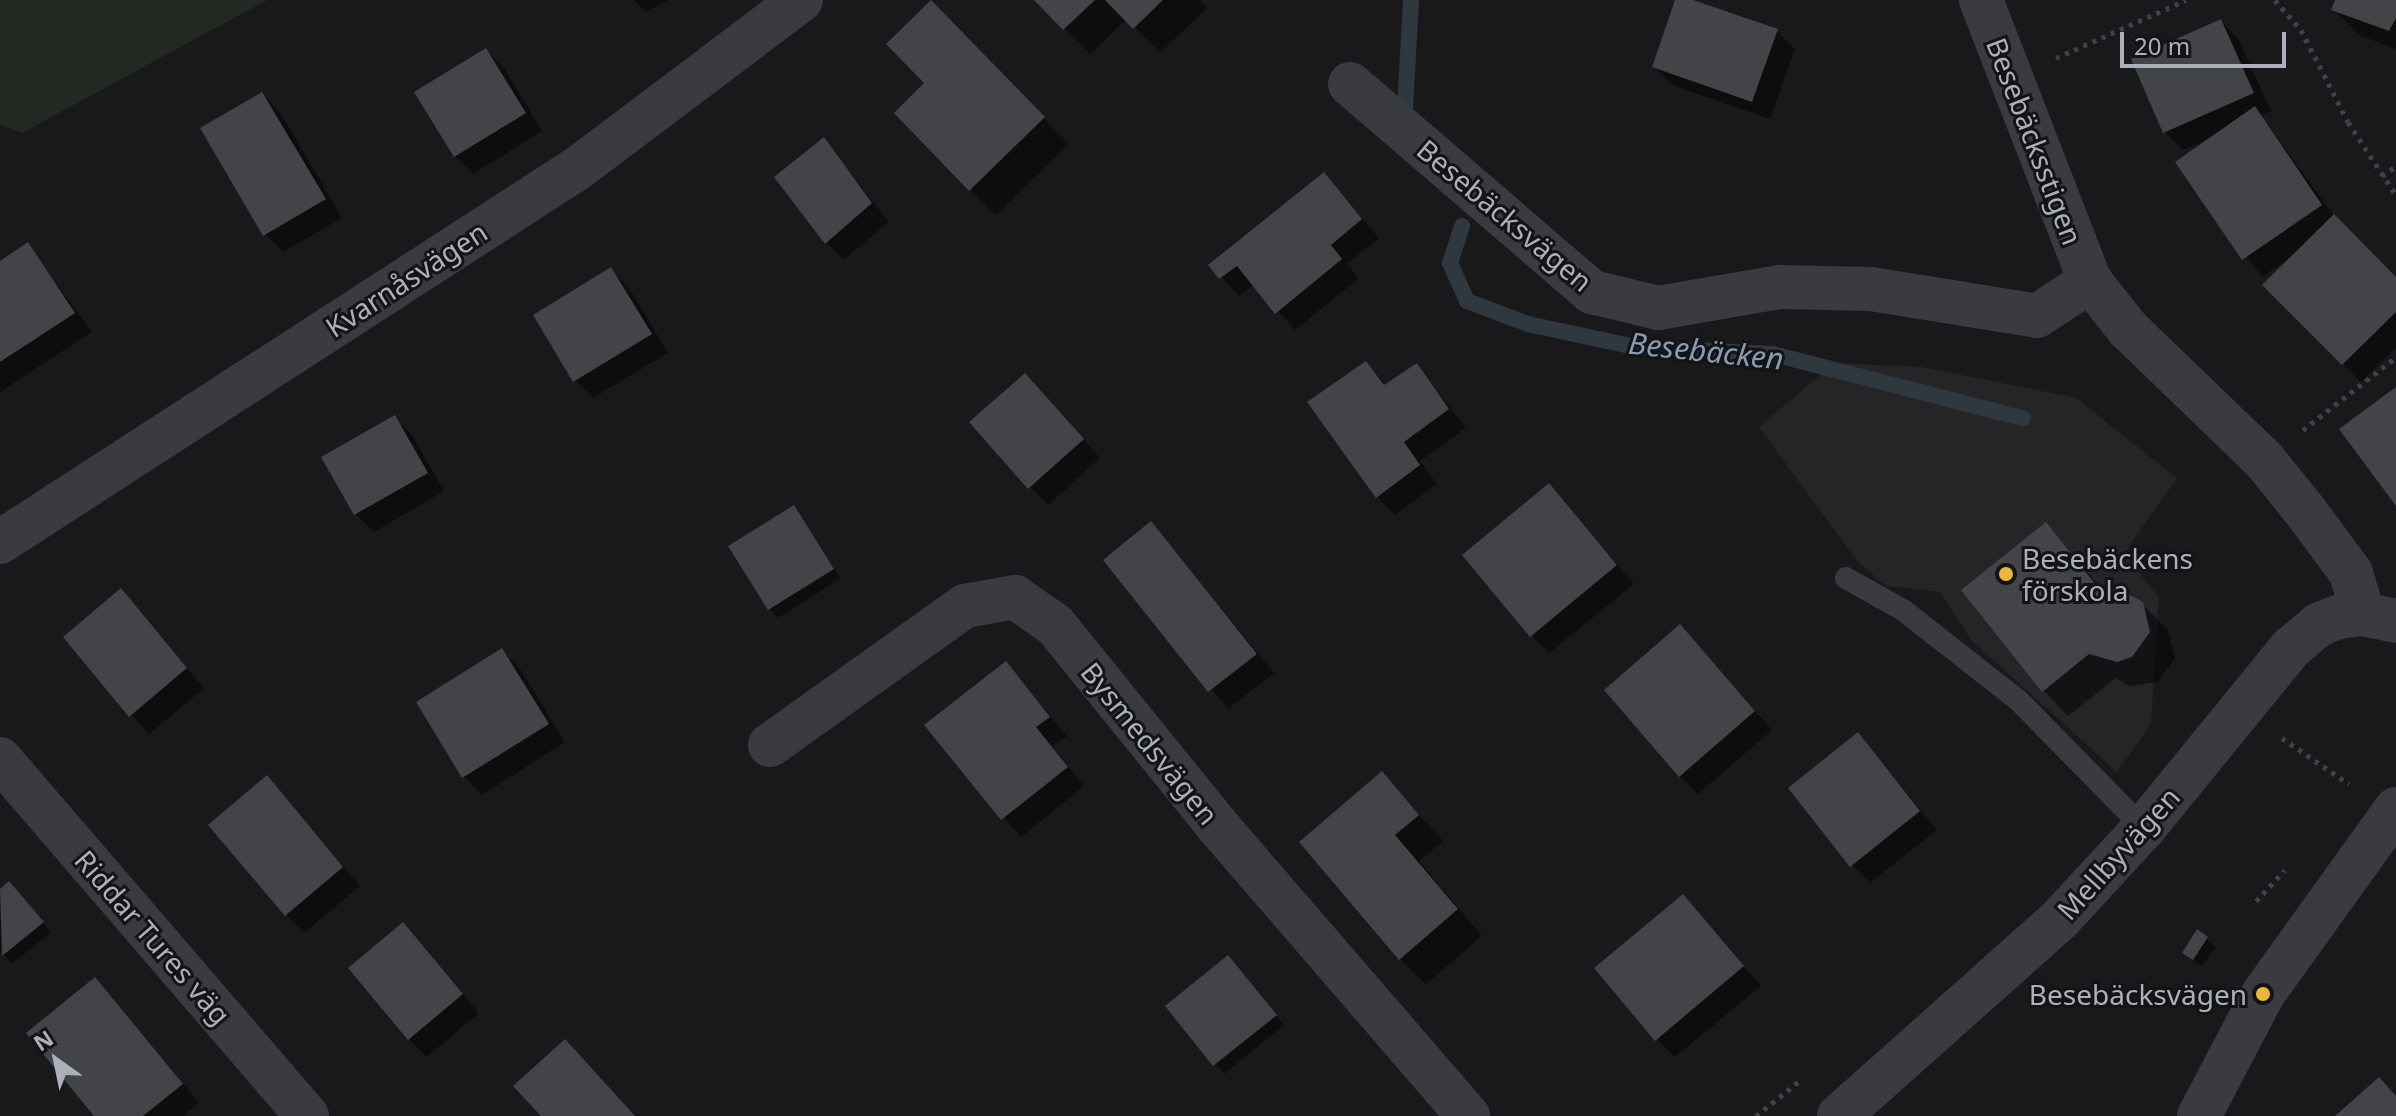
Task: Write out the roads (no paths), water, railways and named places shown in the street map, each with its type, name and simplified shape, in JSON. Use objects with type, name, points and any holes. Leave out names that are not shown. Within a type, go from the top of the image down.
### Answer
[{"type":"street","name":"Kvarnåsvägen","points":[[0,542],[578,168],[801,0]]},
{"type":"street","name":"Besebäcksstigen","points":[[1981,0],[2064,225],[2090,281]]},
{"type":"street","name":"Besebäcksvägen","points":[[1350,84],[1592,292],[1658,308],[1780,287],[1871,289],[2037,316],[2090,281]]},
{"type":"street","points":[[2090,281],[2128,329],[2264,460],[2351,573],[2380,618]]},
{"type":"street","name":"Bysmedsvägen","points":[[770,745],[965,606],[1015,597],[1055,625],[1216,824],[1468,1116]]},
{"type":"street","name":"Mellbyvägen","points":[[1839,1116],[2060,919],[2144,828],[2291,648],[2318,625],[2380,618]]},
{"type":"street","name":"Riddar Tures väg","points":[[0,759],[307,1116]]},
{"type":"street","points":[[2199,1116],[2263,994],[2394,812]]},
{"type":"lane","points":[[1846,578],[1903,610],[2019,701],[2144,828]]},
{"type":"waterway","name":"Besebäcken","points":[[1405,108],[1411,0]]},
{"type":"waterway","name":"Besebäcken","points":[[1462,226],[1450,263],[1467,301],[1528,324],[1635,347],[1773,354],[2023,418]]},
{"type":"place","name":"Besebäckens förskola","points":[[2006,574]]},
{"type":"place","name":"Besebäcksvägen","points":[[2263,994]]}]
